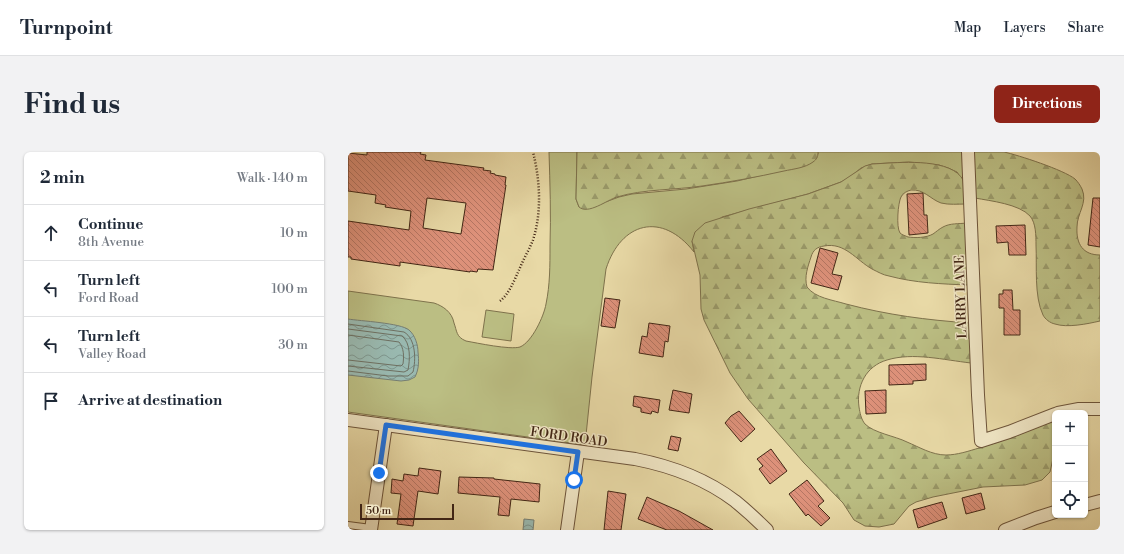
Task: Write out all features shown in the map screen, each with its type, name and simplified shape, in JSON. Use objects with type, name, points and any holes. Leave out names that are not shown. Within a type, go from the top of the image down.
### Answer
[{"type":"street","name":"LARRY LANE","points":[[968,152],[981,441],[1009,432],[1052,415]]},
{"type":"street","points":[[1072,410],[1100,410]]},
{"type":"street","name":"FORD ROAD","points":[[348,420],[645,461],[664,466],[707,483],[728,496],[767,530]]},
{"type":"street","points":[[371,529],[386,425]]},
{"type":"street","points":[[568,530],[578,452]]},
{"type":"street","points":[[1088,504],[1100,501]]},
{"type":"street","points":[[1005,530],[1052,513]]},
{"type":"lane","points":[[348,525],[371,529]]},
{"type":"path","points":[[500,301],[505,297],[511,286],[531,244],[535,232],[539,192],[533,152]]},
{"type":"green space","points":[[549,152],[577,152],[576,199],[579,207],[600,204],[632,194],[686,189],[737,181],[809,164],[818,152],[964,152],[965,185],[957,172],[939,165],[909,162],[872,164],[861,168],[849,178],[841,182],[808,194],[722,217],[692,241],[694,252],[682,239],[669,231],[656,227],[644,228],[632,232],[622,241],[613,253],[606,269],[585,445],[348,412],[348,291],[437,304],[449,313],[453,319],[459,336],[466,341],[515,348],[520,347],[529,340],[543,315],[548,290],[550,268]]},
{"type":"green space","points":[[577,152],[818,152],[818,155],[817,158],[810,164],[799,168],[712,184],[627,194],[598,206],[583,209],[579,207],[576,199]]},
{"type":"green space","points":[[973,152],[1004,152],[1011,154],[1061,171],[1078,182],[1084,194],[1083,203],[1077,222],[1079,243],[1085,251],[1100,255],[1100,321],[1065,326],[1051,323],[1044,316],[1038,299],[1036,238],[1032,219],[1025,212],[1012,206],[975,198]]},
{"type":"green space","points":[[908,162],[932,164],[944,166],[953,170],[961,177],[965,185],[966,204],[941,203],[920,191],[910,190],[903,194],[900,200],[898,209],[898,226],[900,233],[908,237],[917,238],[933,234],[949,225],[967,223],[969,285],[919,282],[887,276],[872,269],[844,249],[831,245],[819,247],[813,252],[807,272],[807,287],[810,291],[819,296],[862,308],[907,316],[970,323],[971,363],[907,357],[887,360],[873,367],[868,372],[861,384],[858,399],[861,416],[865,424],[879,432],[931,452],[946,455],[963,453],[1016,436],[1052,421],[1052,463],[1050,472],[1042,480],[1025,485],[983,487],[933,497],[916,502],[909,506],[894,524],[879,527],[865,526],[854,520],[843,503],[804,463],[748,399],[730,373],[704,320],[701,309],[700,275],[692,241],[695,232],[705,223],[749,209],[808,194],[841,182],[865,166],[872,164]]},
{"type":"green space","points":[[486,310],[514,314],[511,341],[482,337]]},
{"type":"water","points":[[348,319],[389,324],[409,330],[417,343],[418,349],[419,359],[415,377],[409,380],[401,381],[348,375]]},
{"type":"water","points":[[524,519],[534,520],[533,530],[523,530]]},
{"type":"building","points":[[367,152],[421,152],[420,154],[426,155],[425,160],[484,168],[483,170],[491,171],[490,173],[506,177],[493,270],[478,269],[477,272],[470,272],[400,262],[400,266],[351,259],[351,257],[348,257],[348,221],[409,230],[411,211],[385,207],[386,205],[375,203],[376,195],[348,191],[348,153],[367,155]],"holes":[[[427,198],[466,203],[461,234],[423,228]]]},
{"type":"building","points":[[923,193],[924,215],[927,215],[928,233],[909,235],[907,194]]},
{"type":"building","points":[[1093,198],[1100,198],[1100,247],[1088,245]]},
{"type":"building","points":[[1025,225],[1026,255],[1009,255],[1008,242],[997,243],[996,226]]},
{"type":"building","points":[[820,248],[838,253],[832,274],[842,276],[838,290],[811,283]]},
{"type":"building","points":[[1003,290],[1012,290],[1013,310],[1020,310],[1020,335],[1004,335],[1004,308],[999,308],[999,294],[1003,294]]},
{"type":"building","points":[[605,298],[620,300],[615,328],[601,326]]},
{"type":"building","points":[[649,323],[670,326],[668,342],[665,341],[663,357],[639,353],[642,336],[647,337]]},
{"type":"building","points":[[926,364],[926,380],[913,381],[913,384],[889,385],[889,365]]},
{"type":"building","points":[[673,390],[692,394],[689,413],[669,410]]},
{"type":"building","points":[[886,390],[886,413],[866,414],[865,391]]},
{"type":"building","points":[[634,396],[660,400],[658,413],[652,411],[651,414],[641,412],[641,408],[633,406]]},
{"type":"building","points":[[739,411],[755,429],[741,442],[725,423],[731,416]]},
{"type":"building","points":[[671,436],[681,438],[678,451],[668,449]]},
{"type":"building","points":[[771,449],[787,471],[770,484],[759,469],[763,466],[757,459]]},
{"type":"building","points":[[419,468],[441,471],[438,494],[418,491],[413,526],[397,524],[401,494],[391,493],[392,479],[403,481],[404,474],[418,476]]},
{"type":"building","points":[[459,477],[494,478],[540,484],[539,502],[511,499],[509,516],[498,515],[500,497],[458,493]]},
{"type":"building","points":[[807,480],[824,501],[818,506],[830,518],[821,526],[808,514],[806,516],[789,494]]},
{"type":"building","points":[[608,491],[626,494],[621,530],[604,530]]},
{"type":"building","points":[[981,493],[985,509],[966,514],[962,498]]},
{"type":"building","points":[[647,497],[679,511],[713,530],[667,530],[638,519]]},
{"type":"building","points":[[942,502],[947,518],[918,528],[913,510]]},
{"type":"route","points":[[379,473],[386,425],[578,452],[574,480]]}]
